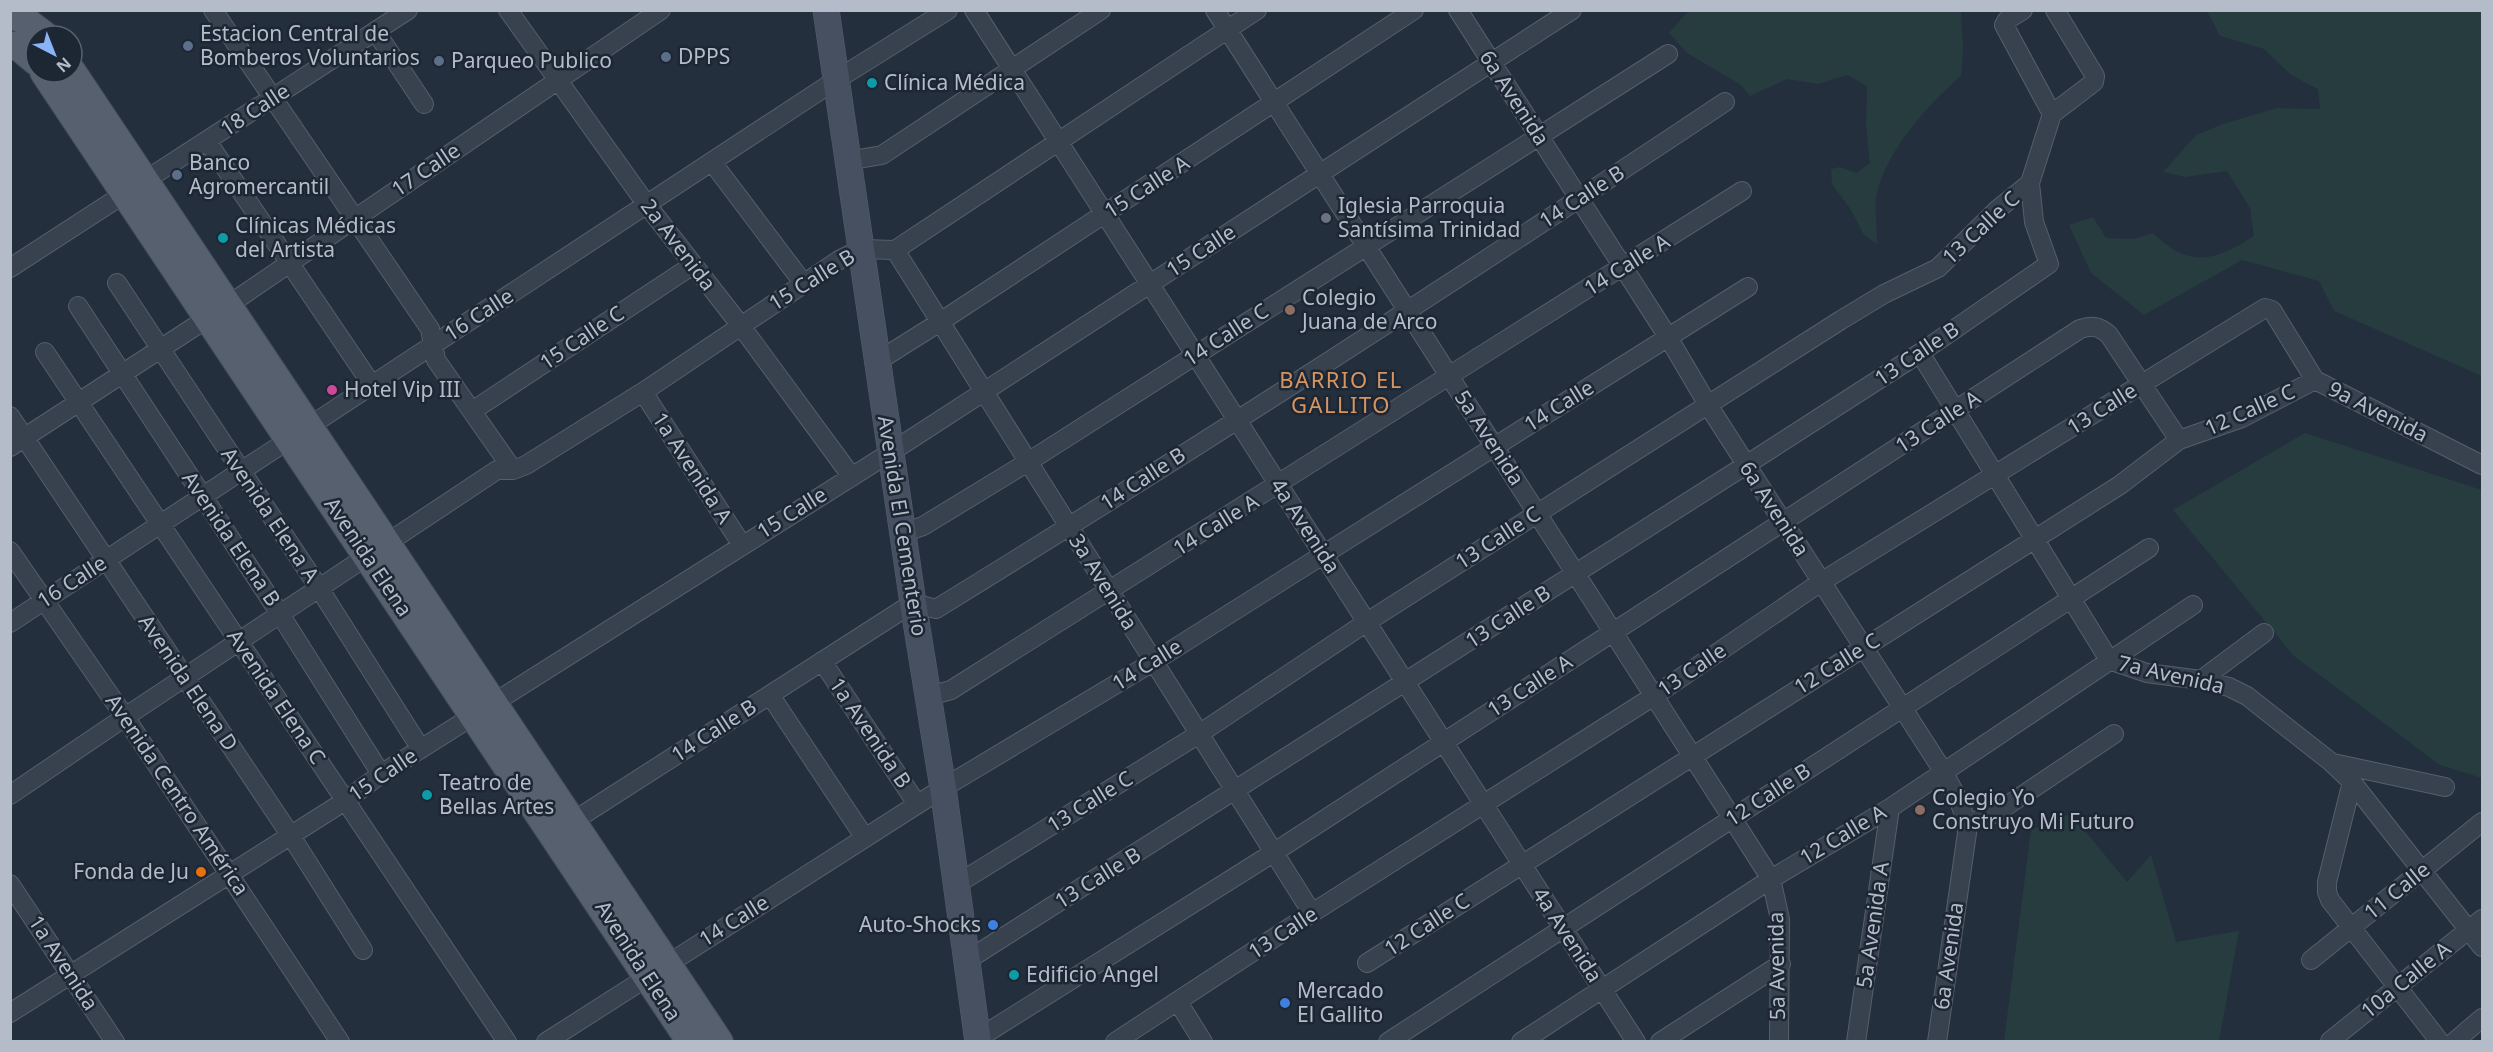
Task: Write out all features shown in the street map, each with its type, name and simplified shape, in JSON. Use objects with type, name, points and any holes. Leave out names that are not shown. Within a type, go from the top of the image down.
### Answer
[{"type":"main road","name":"Avenida El Cementerio","points":[[826,10],[913,603],[943,788],[978,1040]]},
{"type":"main road","points":[[10,13],[29,24]]},
{"type":"main road","points":[[10,46],[18,46],[24,51]]},
{"type":"main road","name":"Avenida Elena","points":[[53,84],[135,187],[376,550],[564,827],[657,970],[692,1041]]},
{"type":"main road","name":"Avenida Elena","points":[[79,84],[135,187]]},
{"type":"main road","name":"Avenida Elena","points":[[657,970],[719,1041]]},
{"type":"street","points":[[213,10],[430,329],[436,360],[513,470]]},
{"type":"street","name":"18 Calle","points":[[10,268],[408,10]]},
{"type":"street","name":"2a Avenida","points":[[508,10],[647,205],[741,326],[852,477]]},
{"type":"street","name":"17 Calle","points":[[18,442],[218,312],[661,10]]},
{"type":"street","name":"16 Calle","points":[[10,623],[836,80],[948,10]]},
{"type":"street","name":"4a Avenida","points":[[974,10],[1636,1041]]},
{"type":"street","points":[[847,161],[882,155],[1101,10]]},
{"type":"street","name":"5a Avenida","points":[[1215,10],[1771,879],[1780,919],[1779,1041]]},
{"type":"street","points":[[895,250],[1257,10]]},
{"type":"street","name":"15 Calle A","points":[[878,361],[1414,10]]},
{"type":"street","name":"6a Avenida","points":[[1458,10],[1668,337],[1708,405],[1901,709],[1943,771],[1961,806],[1967,824],[1937,1041]]},
{"type":"street","name":"15 Calle","points":[[10,1012],[228,873],[291,836],[345,801],[381,774],[484,708],[891,452],[1572,10]]},
{"type":"street","points":[[2023,10],[2007,20],[2004,25],[2052,114]]},
{"type":"street","points":[[2030,183],[2052,114],[2094,82],[2095,76],[2055,10]]},
{"type":"street","points":[[376,32],[424,104]]},
{"type":"street","name":"14 Calle C","points":[[903,533],[923,526],[1028,462],[1668,54]]},
{"type":"street","name":"14 Calle B","points":[[564,827],[913,603],[936,609],[1069,527],[1579,199],[1725,102]]},
{"type":"street","points":[[207,141],[372,385]]},
{"type":"street","points":[[712,162],[804,284]]},
{"type":"street","name":"13 Calle B","points":[[966,961],[1746,465],[1920,353],[2046,267],[2049,260],[2034,222],[2030,183]]},
{"type":"street","name":"13 Calle C","points":[[957,884],[1199,734],[1367,622],[1850,315],[1884,294],[1938,268],[1998,209],[2030,183]]},
{"type":"street","name":"14 Calle A","points":[[929,696],[951,690],[1109,592],[1743,191]]},
{"type":"street","name":"15 Calle B","points":[[376,550],[497,471],[513,470],[526,465],[643,392],[838,260],[861,249],[895,250]]},
{"type":"street","name":"3a Avenida","points":[[895,250],[1312,913]]},
{"type":"street","name":"15 Calle C","points":[[472,411],[693,265]]},
{"type":"street","name":"Avenida Elena A","points":[[117,283],[421,749]]},
{"type":"street","name":"14 Calle","points":[[546,1041],[917,804],[1153,662],[1748,287]]},
{"type":"street","name":"Avenida Elena B","points":[[78,306],[280,614],[381,774]]},
{"type":"street","name":"13 Calle","points":[[1115,1041],[1654,696],[1821,582],[2265,308],[2272,310]]},
{"type":"street","name":"9a Avenida","points":[[2272,310],[2315,380],[2482,465]]},
{"type":"street","name":"13 Calle A","points":[[978,1040],[1273,853],[2080,329],[2091,325],[2102,328],[2142,384]]},
{"type":"street","name":"Avenida Elena C","points":[[45,352],[507,1041]]},
{"type":"street","name":"7a Avenida","points":[[1920,353],[2109,660],[2147,673],[2201,680],[2229,687],[2247,696],[2331,762],[2352,782],[2422,870],[2476,924],[2482,947]]},
{"type":"street","name":"12 Calle C","points":[[1367,963],[2120,485],[2179,440],[2242,418],[2315,380]]},
{"type":"street","points":[[2142,384],[2179,440]]},
{"type":"street","name":"1a Avenida A","points":[[643,392],[742,545]]},
{"type":"street","name":"Avenida Elena D","points":[[10,416],[18,442],[106,560],[291,836],[363,950]]},
{"type":"street","name":"12 Calle B","points":[[1388,1041],[2149,548]]},
{"type":"street","points":[[10,795],[376,550]]},
{"type":"street","name":"Avenida Centro América","points":[[10,551],[125,717],[340,1041]]},
{"type":"street","name":"12 Calle A","points":[[1521,1041],[1771,879],[1890,808],[2193,605]]},
{"type":"street","points":[[2201,680],[2264,633]]},
{"type":"street","name":"1a Avenida B","points":[[822,661],[917,804]]},
{"type":"street","points":[[770,695],[865,838]]},
{"type":"street","points":[[1967,824],[1996,813],[2114,734]]},
{"type":"street","points":[[2331,762],[2445,787]]},
{"type":"street","points":[[2352,782],[2327,882],[2327,892],[2330,900],[2351,928],[2440,1041]]},
{"type":"street","name":"5a Avenida A","points":[[1856,1041],[1890,808]]},
{"type":"street","name":"11 Calle","points":[[2311,960],[2482,822]]},
{"type":"street","name":"1a Avenida","points":[[10,884],[115,1041]]},
{"type":"street","name":"10a Calle A","points":[[2330,1041],[2476,924]]},
{"type":"street","points":[[1660,1041],[1781,964]]},
{"type":"street","points":[[1178,1002],[1203,1041]]},
{"type":"street","points":[[2454,1041],[2482,1018]]},
{"type":"green space","points":[[1689,10],[1961,11],[1963,48],[1961,76],[1911,128],[1890,160],[1877,193],[1877,244],[1864,235],[1851,210],[1832,184],[1831,169],[1840,167],[1856,173],[1870,163],[1866,126],[1867,86],[1847,75],[1819,84],[1787,79],[1750,96],[1741,85],[1687,53],[1669,33]]},
{"type":"green space","points":[[2207,11],[2482,11],[2482,376],[2334,311],[2319,281],[2242,260],[2144,315],[2091,273],[2069,225],[2093,217],[2106,238],[2133,239],[2153,233],[2178,252],[2190,256],[2214,256],[2254,236],[2250,208],[2227,171],[2185,177],[2163,172],[2196,135],[2223,124],[2277,108],[2320,109],[2318,89],[2291,75],[2264,49],[2220,36]]},
{"type":"green space","points":[[2305,433],[2482,490],[2482,778],[2440,765],[2294,656],[2173,510]]},
{"type":"green space","points":[[2071,814],[2127,882],[2151,855],[2176,942],[2239,931],[2219,1041],[2004,1041],[2031,830]]},
{"type":"place","name":"Estacion Central de Bomberos Voluntarios","points":[[188,46]]},
{"type":"place","name":"DPPS","points":[[666,57]]},
{"type":"place","name":"Parqueo Publico","points":[[439,61]]},
{"type":"place","name":"Clínica Médica","points":[[872,83]]},
{"type":"place","name":"Banco Agromercantil","points":[[177,175]]},
{"type":"place","name":"Iglesia Parroquia Santísima Trinidad","points":[[1326,218]]},
{"type":"place","name":"Clínicas Médicas del Artista","points":[[223,238]]},
{"type":"place","name":"Colegio Juana de Arco","points":[[1290,310]]},
{"type":"place","name":"Hotel Vip III","points":[[332,390]]},
{"type":"place","name":"Teatro de Bellas Artes","points":[[427,795]]},
{"type":"place","name":"Colegio Yo Construyo Mi Futuro","points":[[1920,810]]},
{"type":"place","name":"Fonda de Ju","points":[[201,872]]},
{"type":"place","name":"Auto-Shocks","points":[[993,925]]},
{"type":"place","name":"Edificio Angel","points":[[1014,975]]},
{"type":"place","name":"Mercado El Gallito","points":[[1285,1003]]},
{"type":"district","name":"BARRIO EL GALLITO","points":[[1341,392]]}]
